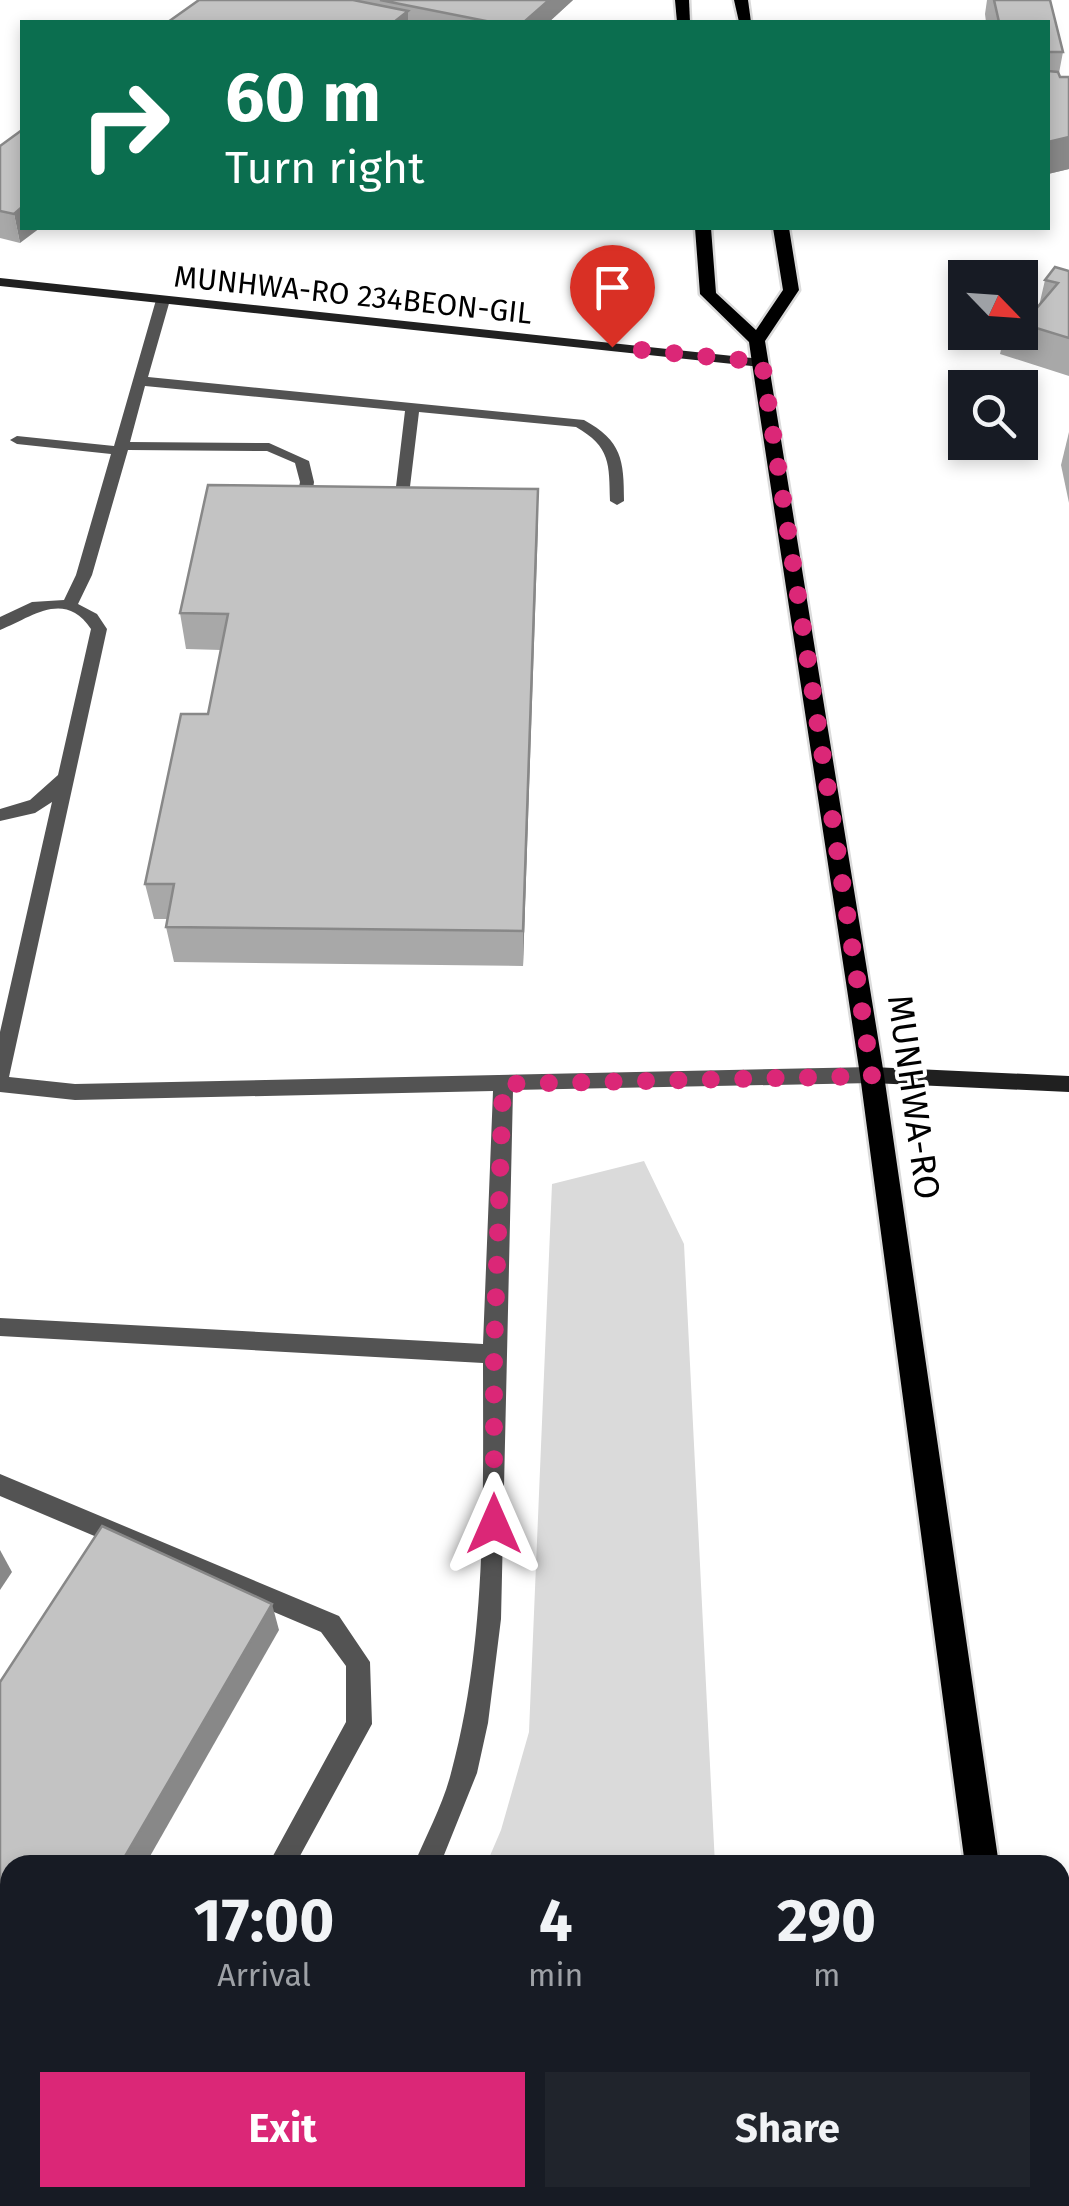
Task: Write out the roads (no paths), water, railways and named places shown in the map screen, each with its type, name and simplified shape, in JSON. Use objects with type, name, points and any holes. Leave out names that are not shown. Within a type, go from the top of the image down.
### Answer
[{"type":"main road","points":[[703,230],[708,294],[759,352],[791,290],[781,230]]},
{"type":"main road","name":"MUNHWA-RO 234BEON-GIL","points":[[0,282],[162,300],[759,352]]},
{"type":"main road","name":"MUNHWA-RO","points":[[759,352],[872,1076],[981,1855]]},
{"type":"main road","points":[[872,1076],[1069,1084]]},
{"type":"lane","points":[[69,606],[84,576],[162,300]]},
{"type":"lane","points":[[140,381],[578,423],[606,436],[616,458],[617,501]]},
{"type":"lane","points":[[402,495],[412,407]]},
{"type":"lane","points":[[18,440],[122,449],[269,447],[302,461],[307,482],[301,513]]},
{"type":"lane","points":[[0,625],[36,606],[69,606],[94,618],[98,629],[0,1080],[74,1092],[872,1076]]},
{"type":"lane","points":[[0,815],[43,802],[65,778]]},
{"type":"lane","points":[[431,1855],[464,1774],[482,1688],[494,1524],[494,1354],[503,1084]]},
{"type":"lane","points":[[0,1327],[494,1354]]},
{"type":"lane","points":[[0,1485],[330,1624],[358,1662],[358,1724],[286,1855]]}]
